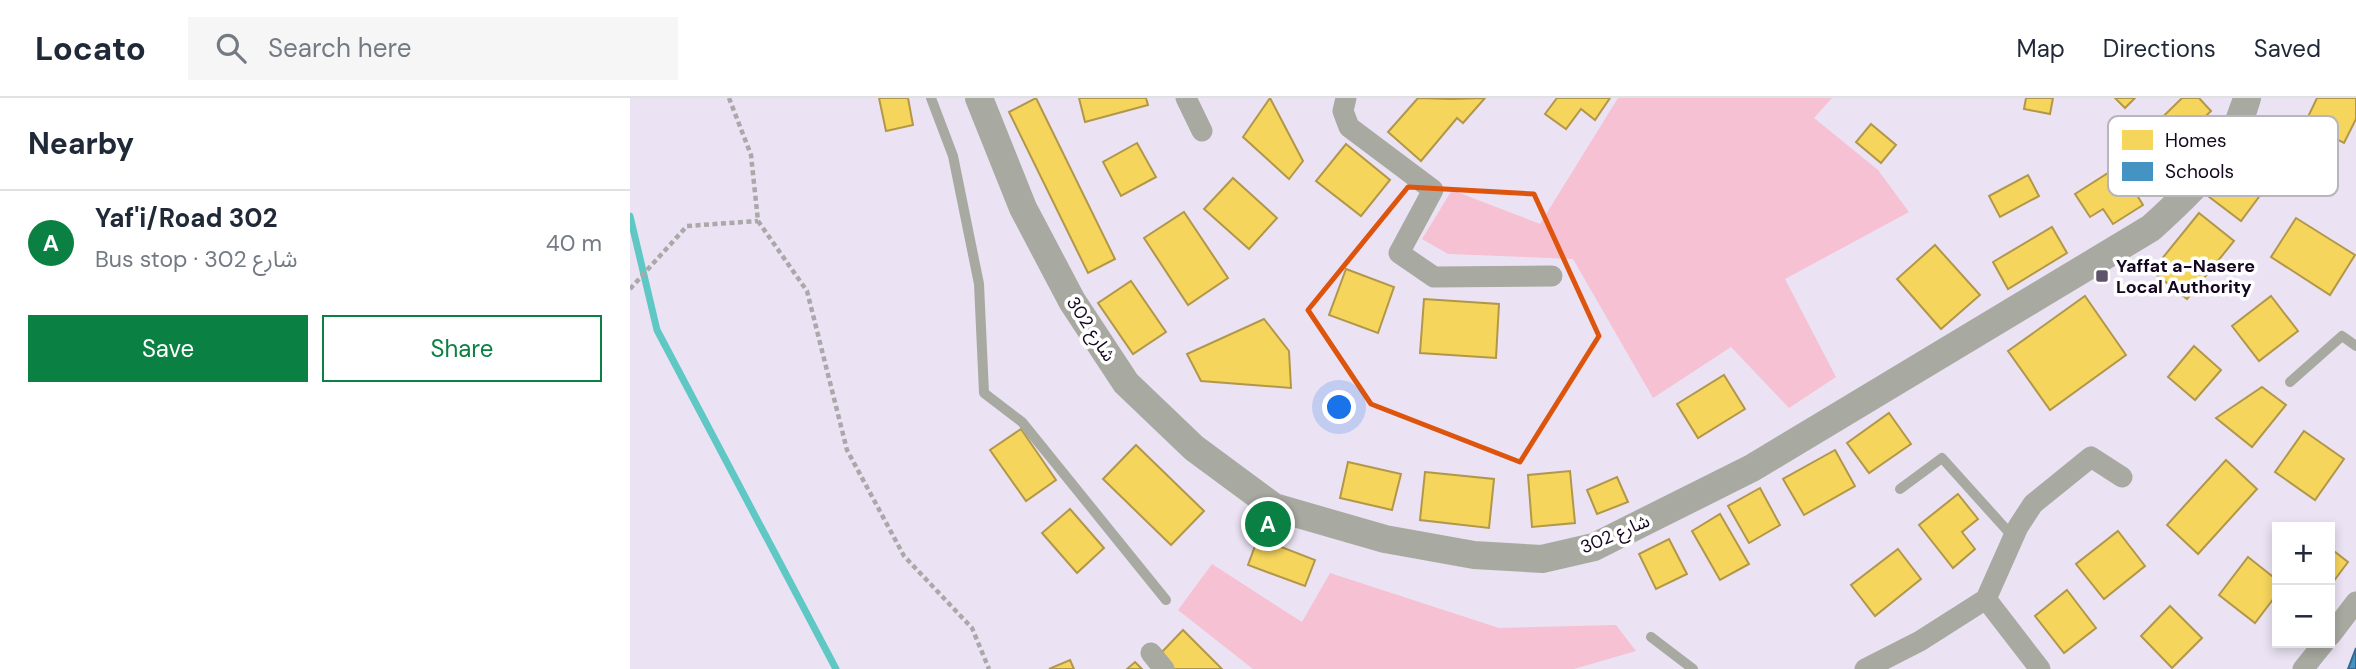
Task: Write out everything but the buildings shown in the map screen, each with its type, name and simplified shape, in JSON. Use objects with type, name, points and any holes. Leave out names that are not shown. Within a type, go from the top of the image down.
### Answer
[{"type":"street","name":"شارع 302","points":[[979,98],[1023,208],[1072,301],[1126,383],[1194,448],[1274,506],[1385,539],[1475,555],[1542,559],[1594,547],[1752,468],[2151,228],[2186,196]]},
{"type":"street","points":[[1186,98],[1202,131]]},
{"type":"street","points":[[1346,98],[1343,111],[1349,127],[1433,190],[1399,253],[1434,277],[1552,276]]},
{"type":"street","name":"شارع 302","points":[[2242,116],[2247,98]]},
{"type":"street","points":[[1865,669],[1920,642],[1986,599],[2033,504],[2091,457],[2122,477]]},
{"type":"street","points":[[1986,599],[2040,669]]},
{"type":"street","points":[[2335,629],[2356,602]]},
{"type":"street","points":[[2303,669],[2320,648]]},
{"type":"lane","points":[[931,98],[953,156],[979,284],[984,393],[1022,422],[1166,600]]},
{"type":"lane","points":[[2290,382],[2342,336],[2356,346]]},
{"type":"lane","points":[[1900,489],[1942,458],[2014,538]]},
{"type":"lane","points":[[1651,637],[1693,669]]},
{"type":"path","points":[[729,98],[751,155],[758,221],[807,291],[847,450],[904,556],[972,628],[989,669]]},
{"type":"path","points":[[630,289],[687,226],[758,221]]},
{"type":"highlighted area","points":[[1408,187],[1534,194],[1599,336],[1520,462],[1371,404],[1308,310]]},
{"type":"shaded area","points":[[1618,98],[1832,98],[1814,118],[1878,170],[1909,212],[1785,279],[1836,377],[1789,408],[1731,347],[1653,398],[1573,259],[1448,254],[1422,239],[1452,190],[1540,224]]},
{"type":"shaded area","points":[[1212,564],[1302,622],[1330,573],[1499,628],[1616,625],[1636,651],[1574,669],[1253,669],[1178,610]]},
{"type":"waterway","points":[[630,216],[657,330],[836,669]]},
{"type":"place","name":"Yaffat a-Nasere Local Authority","points":[[2102,276]]},
{"type":"place","name":"Yaf'i/Road 302","points":[[1268,524]]}]
